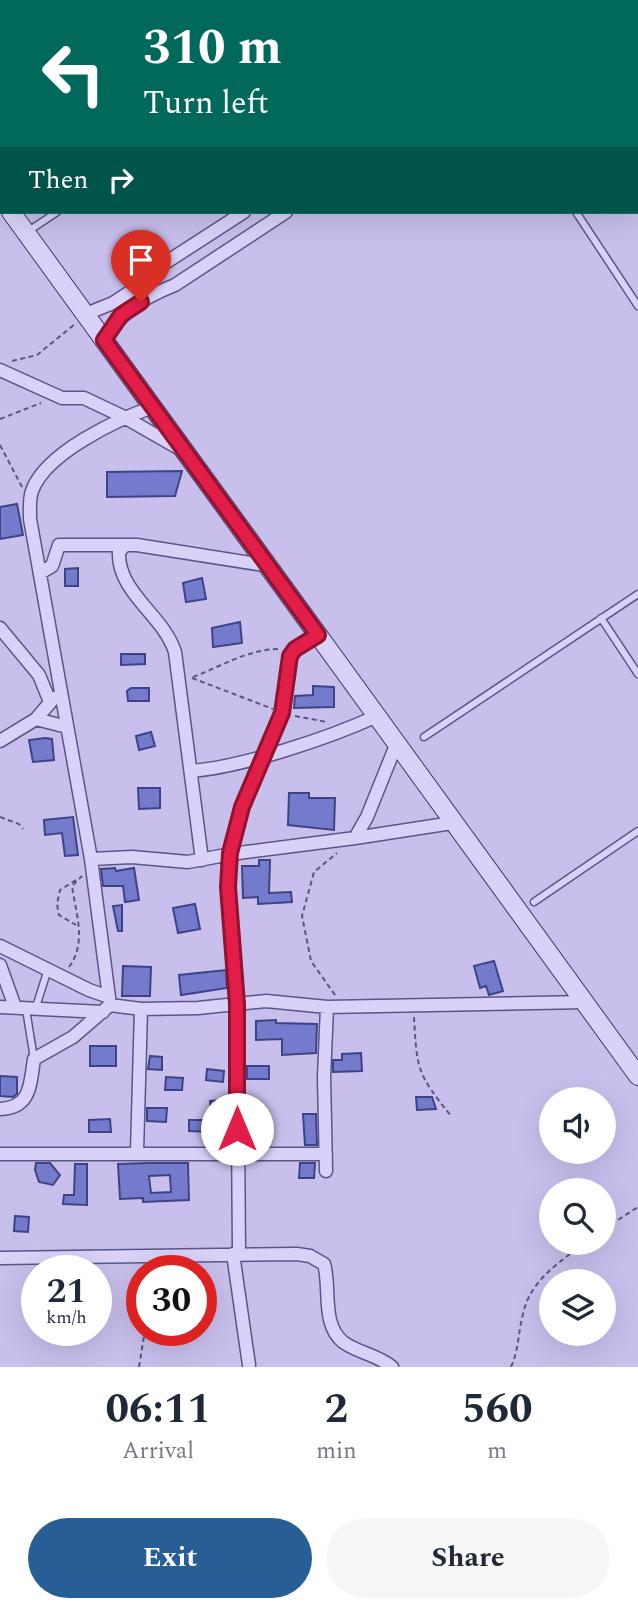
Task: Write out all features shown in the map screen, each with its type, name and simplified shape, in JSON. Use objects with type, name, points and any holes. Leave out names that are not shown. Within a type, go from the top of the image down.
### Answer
[{"type":"street","points":[[12,214],[270,566],[452,823],[587,1002],[638,1076]]},
{"type":"street","points":[[86,314],[113,303],[162,265],[241,214]]},
{"type":"street","points":[[104,340],[121,315],[175,285],[283,214]]},
{"type":"street","points":[[220,227],[234,247]]},
{"type":"street","points":[[162,265],[175,285]]},
{"type":"street","points":[[134,289],[141,302]]},
{"type":"street","points":[[113,303],[121,315]]},
{"type":"street","points":[[4,365],[62,398],[84,398],[124,416],[185,453]]},
{"type":"street","points":[[107,1004],[91,865],[30,519],[32,489],[77,443],[124,416],[153,407]]},
{"type":"street","points":[[40,573],[52,566],[60,545],[125,545],[270,566]]},
{"type":"street","points":[[125,545],[119,552],[120,568],[172,640],[202,860]]},
{"type":"street","points":[[0,628],[38,676],[50,702]]},
{"type":"street","points":[[249,1365],[236,1254],[237,1004],[228,887],[230,853],[242,807],[282,713],[290,656],[295,649],[318,635]]},
{"type":"street","points":[[0,741],[36,719],[61,689]]},
{"type":"street","points":[[191,771],[218,769],[352,727],[377,716]]},
{"type":"street","points":[[36,719],[67,727]]},
{"type":"street","points":[[355,838],[367,817],[396,745]]},
{"type":"street","points":[[91,865],[132,857],[177,863],[230,853],[452,823]]},
{"type":"street","points":[[0,946],[62,976],[107,1004]]},
{"type":"street","points":[[0,965],[25,1007]]},
{"type":"street","points":[[0,1007],[107,1004],[141,1009],[266,1001],[327,1007],[587,1002]]},
{"type":"street","points":[[0,1109],[18,1106],[27,1098],[34,1059],[73,1037],[107,1004]]},
{"type":"street","points":[[326,1171],[324,1077],[327,1007]]},
{"type":"street","points":[[136,1152],[141,1009]]},
{"type":"street","points":[[0,1154],[326,1154]]},
{"type":"street","points":[[0,1258],[297,1254],[319,1260],[326,1270],[327,1301],[335,1331],[342,1341],[392,1367]]},
{"type":"lane","points":[[26,233],[54,214]]},
{"type":"lane","points":[[577,214],[638,306]]},
{"type":"lane","points":[[424,737],[638,594]]},
{"type":"lane","points":[[601,618],[638,674]]},
{"type":"lane","points":[[534,902],[638,831]]},
{"type":"lane","points":[[34,1059],[25,1007],[48,969]]},
{"type":"path","points":[[4,365],[37,355],[86,314]]},
{"type":"path","points":[[0,419],[62,398]]},
{"type":"path","points":[[0,445],[20,487],[32,489]]},
{"type":"path","points":[[179,676],[192,678],[263,649],[295,649]]},
{"type":"path","points":[[0,817],[19,824],[23,829]]},
{"type":"path","points":[[344,1007],[311,961],[302,916],[314,872],[355,838]]},
{"type":"path","points":[[77,925],[59,915],[57,904],[60,890],[91,865]]},
{"type":"path","points":[[62,976],[78,955],[80,943],[72,887],[76,879]]},
{"type":"path","points":[[414,1006],[418,1068],[424,1083],[451,1116]]},
{"type":"path","points":[[616,1222],[638,1208]]},
{"type":"path","points":[[511,1367],[519,1349],[523,1314],[532,1288],[571,1255]]},
{"type":"path","points":[[139,1367],[142,1346]]},
{"type":"building","points":[[182,471],[175,496],[107,497],[107,472]]},
{"type":"building","points":[[17,504],[23,535],[0,539],[0,507]]},
{"type":"building","points":[[78,568],[78,586],[65,586],[65,569]]},
{"type":"building","points":[[202,578],[206,599],[186,602],[183,583]]},
{"type":"building","points":[[240,622],[242,643],[213,647],[212,628]]},
{"type":"building","points":[[121,654],[145,654],[145,664],[121,665]]},
{"type":"building","points":[[313,686],[334,687],[334,707],[294,708],[295,696],[313,695]]},
{"type":"building","points":[[131,688],[149,688],[149,701],[128,701],[127,691]]},
{"type":"building","points":[[151,732],[155,746],[139,750],[136,736]]},
{"type":"building","points":[[52,739],[54,760],[33,762],[29,740]]},
{"type":"building","points":[[138,788],[160,788],[160,808],[139,809]]},
{"type":"building","points":[[289,793],[309,793],[309,798],[335,798],[334,830],[288,825]]},
{"type":"building","points":[[73,817],[78,855],[65,856],[62,833],[45,835],[44,820]]},
{"type":"building","points":[[259,860],[270,860],[269,893],[291,892],[292,902],[258,904],[258,897],[243,898],[242,866],[259,866]]},
{"type":"building","points":[[115,868],[116,871],[134,868],[139,900],[125,902],[123,886],[103,886],[101,869]]},
{"type":"building","points":[[195,904],[200,929],[178,933],[173,908]]},
{"type":"building","points":[[122,905],[122,931],[118,931],[113,906]]},
{"type":"building","points":[[494,961],[503,991],[489,995],[486,986],[480,988],[474,966]]},
{"type":"building","points":[[123,966],[151,967],[150,996],[122,996]]},
{"type":"building","points":[[226,970],[227,988],[181,995],[179,975]]},
{"type":"building","points":[[276,1020],[276,1023],[317,1024],[316,1053],[282,1055],[282,1039],[256,1040],[256,1021]]},
{"type":"building","points":[[90,1046],[116,1046],[116,1066],[90,1066]]},
{"type":"building","points":[[361,1053],[362,1071],[333,1072],[333,1060],[342,1060],[342,1054]]},
{"type":"building","points":[[150,1056],[162,1057],[162,1070],[148,1069]]},
{"type":"building","points":[[247,1066],[269,1066],[269,1079],[247,1079]]},
{"type":"building","points":[[207,1069],[224,1071],[223,1082],[206,1080]]},
{"type":"building","points":[[0,1076],[17,1077],[17,1094],[13,1097],[0,1096]]},
{"type":"building","points":[[166,1077],[183,1078],[182,1090],[165,1090]]},
{"type":"building","points":[[416,1097],[432,1097],[436,1109],[417,1110]]},
{"type":"building","points":[[224,1100],[224,1142],[213,1142],[213,1132],[189,1131],[189,1120],[212,1120],[210,1101]]},
{"type":"building","points":[[147,1108],[167,1108],[166,1122],[147,1121]]},
{"type":"building","points":[[303,1114],[316,1114],[317,1145],[305,1145]]},
{"type":"building","points":[[110,1119],[111,1132],[89,1132],[89,1120]]},
{"type":"building","points":[[36,1163],[50,1163],[60,1175],[53,1185],[39,1182]]},
{"type":"building","points":[[188,1163],[189,1200],[143,1202],[143,1198],[120,1199],[118,1164]],"holes":[[[170,1175],[171,1192],[151,1193],[149,1176]]]},
{"type":"building","points":[[300,1163],[315,1163],[314,1178],[299,1178]]},
{"type":"building","points":[[75,1164],[87,1164],[87,1205],[63,1204],[64,1195],[74,1195]]},
{"type":"building","points":[[15,1216],[29,1217],[28,1232],[14,1231]]},
{"type":"route","points":[[141,302],[121,315],[104,340],[318,635],[295,649],[290,656],[282,713],[242,807],[230,853],[228,887],[237,1004],[237,1129]]}]
